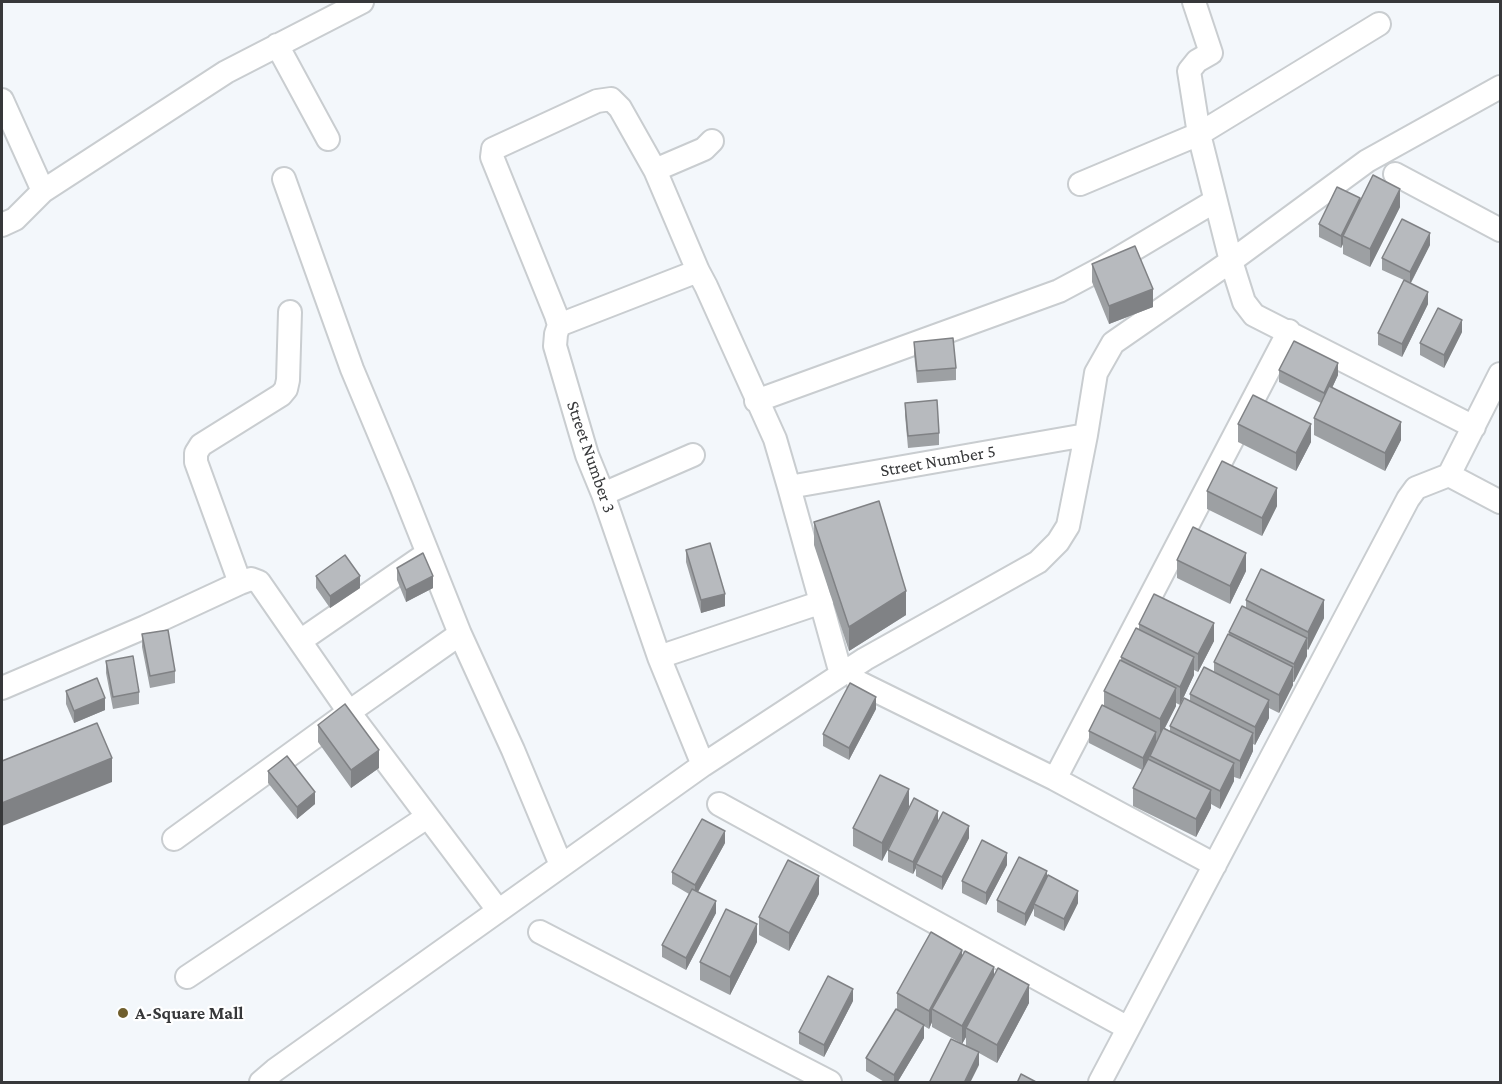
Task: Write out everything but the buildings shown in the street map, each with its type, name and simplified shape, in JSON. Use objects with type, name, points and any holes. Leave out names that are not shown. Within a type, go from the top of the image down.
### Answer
[{"type":"street","points":[[2,225],[15,219],[43,191],[226,72],[362,2]]},
{"type":"street","points":[[1194,2],[1210,53],[1197,61],[1189,71],[1198,134],[1244,302],[1254,315],[1474,427]]},
{"type":"street","points":[[1080,184],[1198,134],[1379,24]]},
{"type":"street","points":[[277,45],[328,139]]},
{"type":"street","points":[[261,1083],[275,1070],[703,765],[1038,562],[1058,542],[1068,526],[1096,373],[1113,343],[1231,261],[1366,161],[1500,87]]},
{"type":"street","name":"Street Number 3","points":[[655,170],[620,108],[611,99],[597,101],[493,149],[492,157],[556,315],[558,325],[555,346],[586,455],[603,494],[659,657],[703,765]]},
{"type":"street","points":[[2,100],[43,191]]},
{"type":"street","points":[[712,141],[704,149],[655,170],[774,439],[822,602],[849,678],[1055,779],[1215,865]]},
{"type":"street","points":[[1395,174],[1500,230]]},
{"type":"street","points":[[284,180],[352,369],[402,486],[460,634],[513,750],[561,865]]},
{"type":"street","points":[[756,401],[1059,291],[1215,201]]},
{"type":"street","points":[[558,325],[698,271]]},
{"type":"street","points":[[240,583],[196,462],[196,453],[201,445],[281,395],[286,389],[290,312]]},
{"type":"street","points":[[1055,779],[1289,331]]},
{"type":"street","points":[[1100,1083],[1408,499],[1416,488],[1449,475],[1500,374]]},
{"type":"street","name":"Street Number 5","points":[[789,487],[1086,435]]},
{"type":"street","points":[[603,494],[693,455]]},
{"type":"street","points":[[1449,475],[1500,502]]},
{"type":"street","points":[[300,641],[428,553]]},
{"type":"street","points":[[2,688],[145,627],[240,583],[251,579],[259,582],[349,712],[498,910]]},
{"type":"street","points":[[659,657],[822,602]]},
{"type":"street","points":[[174,839],[460,634]]},
{"type":"street","points":[[719,804],[1128,1028]]},
{"type":"street","points":[[187,977],[427,818]]},
{"type":"street","points":[[540,932],[830,1083]]},
{"type":"place","name":"A-Square Mall","points":[[123,1013]]}]
